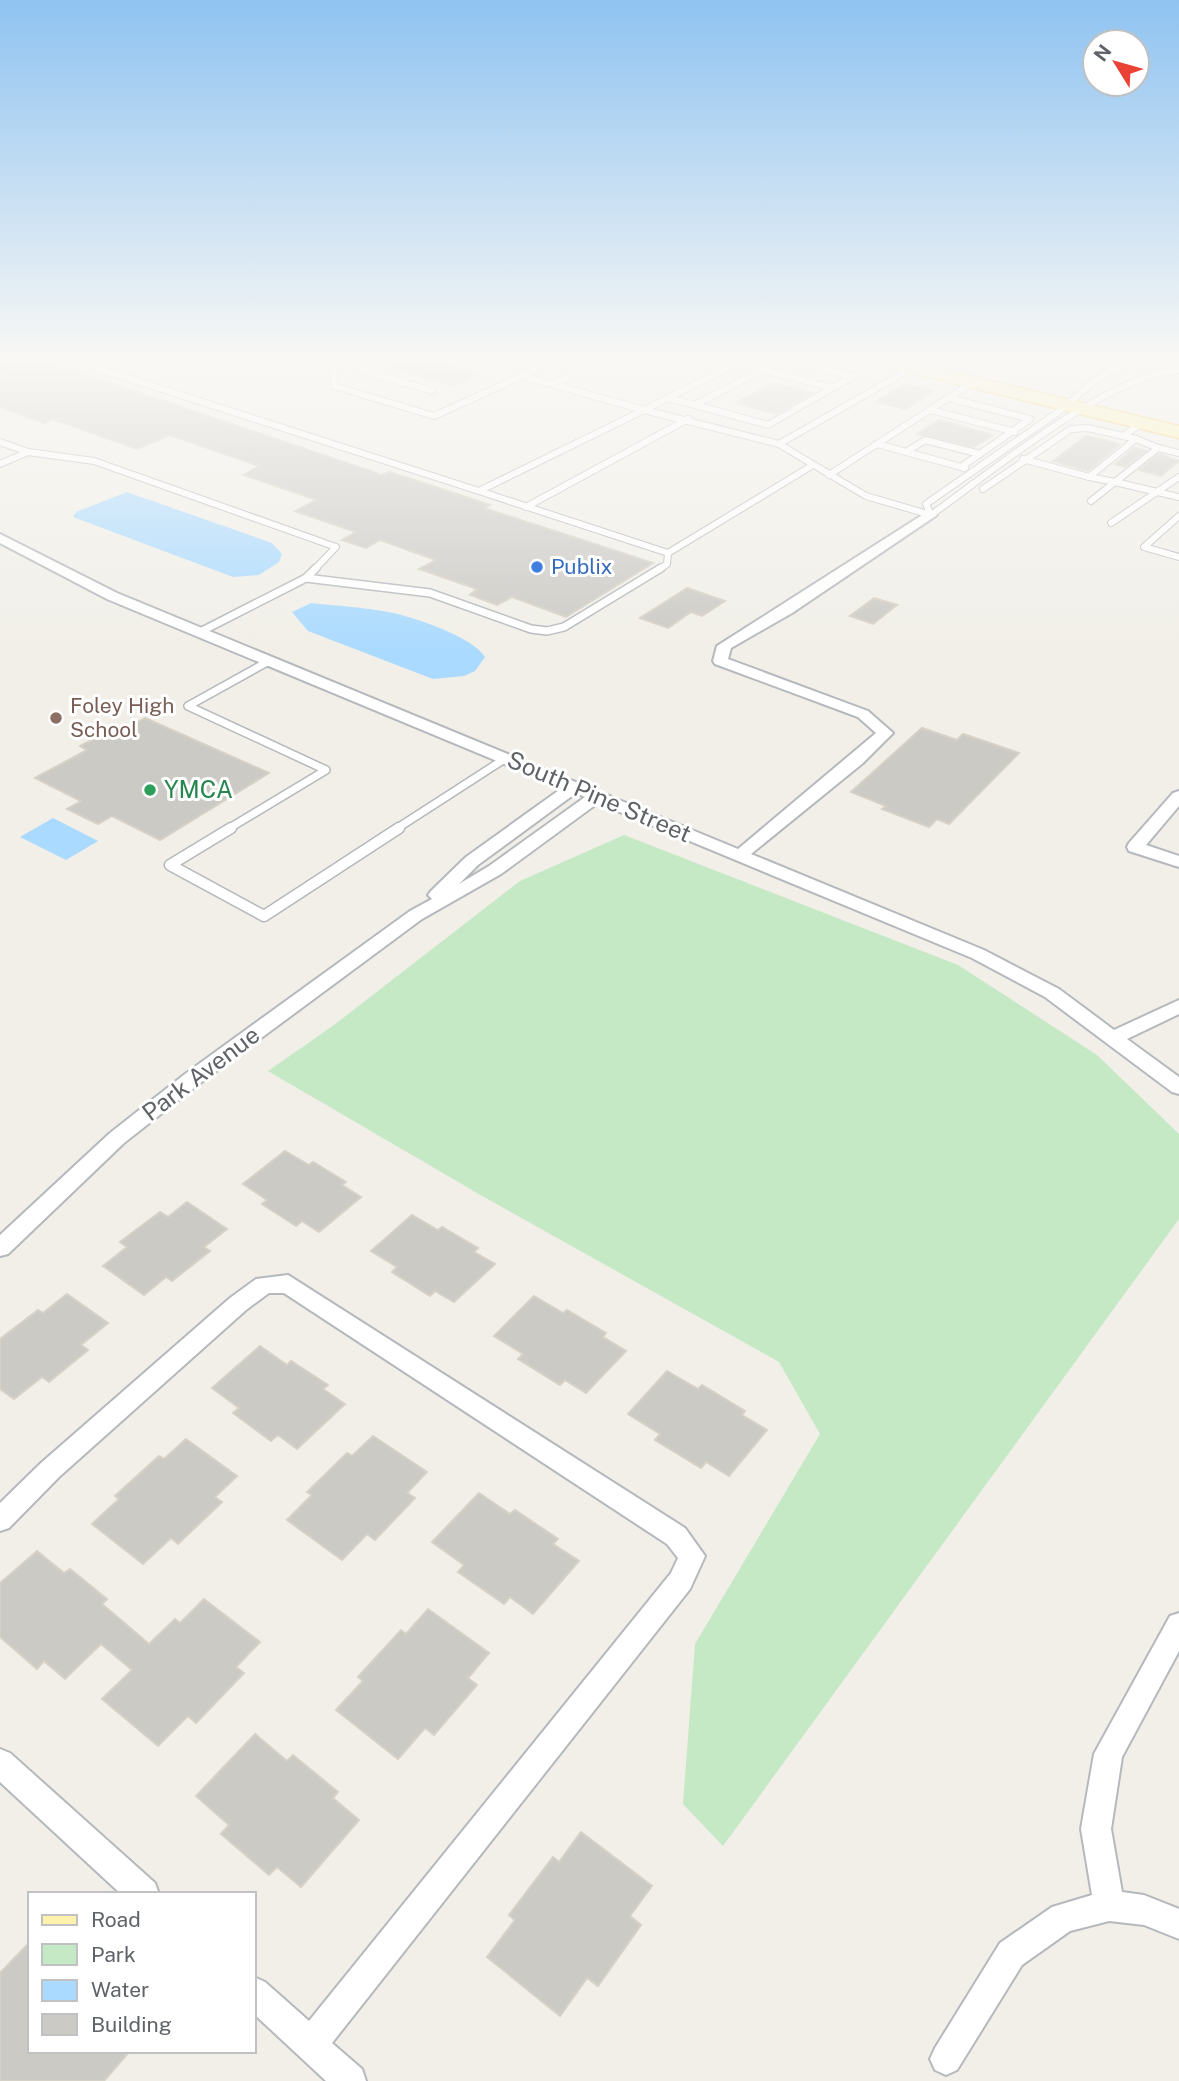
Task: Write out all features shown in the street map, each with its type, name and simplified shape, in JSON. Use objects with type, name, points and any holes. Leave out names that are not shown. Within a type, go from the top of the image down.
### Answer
[{"type":"street","points":[[740,855],[857,760],[885,733],[863,714],[720,661],[724,646],[787,610],[931,515]]},
{"type":"street","name":"South Pine Street","points":[[0,538],[112,596],[740,855],[1023,976],[1115,1037],[1179,1087]]},
{"type":"street","name":"Park Avenue","points":[[416,915],[472,861],[574,787]]},
{"type":"street","name":"Park Avenue","points":[[0,1248],[117,1138],[416,915],[495,870],[597,796]]},
{"type":"street","points":[[1179,796],[1135,847],[1179,862]]},
{"type":"street","points":[[1115,1037],[1179,1006]]},
{"type":"street","points":[[0,1520],[50,1470],[238,1304],[264,1285],[288,1284],[676,1536],[692,1556],[681,1581],[310,2045]]},
{"type":"street","points":[[1109,1906],[1096,1829],[1108,1754],[1179,1625]]},
{"type":"street","points":[[0,1763],[142,1892]]},
{"type":"street","points":[[946,2059],[1011,1954],[1063,1918],[1109,1906],[1144,1910],[1179,1924]]},
{"type":"street","points":[[256,1995],[350,2081]]},
{"type":"lane","points":[[80,459],[94,461],[336,547],[306,578],[200,632]]},
{"type":"lane","points":[[380,459],[668,553],[813,465]]},
{"type":"lane","points":[[479,491],[544,459]]},
{"type":"lane","points":[[526,507],[614,459]]},
{"type":"lane","points":[[803,459],[866,496],[931,515]]},
{"type":"lane","points":[[829,475],[854,459]]},
{"type":"lane","points":[[932,459],[991,474]]},
{"type":"lane","points":[[961,467],[971,459]]},
{"type":"lane","points":[[931,515],[926,504],[992,459]]},
{"type":"lane","points":[[931,515],[1012,459]]},
{"type":"lane","points":[[1014,459],[1179,497]]},
{"type":"lane","points":[[1089,477],[1108,459]]},
{"type":"lane","points":[[1091,501],[1144,459]]},
{"type":"lane","points":[[983,489],[1026,460]]},
{"type":"lane","points":[[1111,523],[1161,492],[1179,477]]},
{"type":"lane","points":[[1179,516],[1144,547],[1179,557]]},
{"type":"lane","points":[[306,578],[430,593],[531,629],[547,631],[564,627],[667,564],[668,553]]},
{"type":"lane","points":[[269,662],[188,706],[326,770],[170,865],[264,916],[506,758]]},
{"type":"green space","points":[[624,835],[958,965],[1097,1055],[1179,1134],[1179,1219],[723,1846],[683,1804],[695,1644],[820,1434],[779,1362],[484,1197],[268,1071],[334,1025],[520,881]]},
{"type":"water","points":[[127,492],[272,543],[282,554],[279,562],[259,575],[233,577],[73,517],[76,512]]},
{"type":"water","points":[[311,603],[378,610],[412,618],[455,635],[478,649],[485,657],[475,671],[464,676],[433,679],[308,631],[292,612]]},
{"type":"water","points":[[53,818],[98,841],[66,860],[20,837]]},
{"type":"building","points":[[239,459],[335,459],[382,475],[389,472],[490,505],[484,508],[653,563],[566,617],[512,597],[497,605],[470,595],[477,589],[419,569],[436,560],[380,540],[366,548],[342,540],[356,532],[295,511],[317,500],[244,475],[259,466]]},
{"type":"building","points":[[1055,459],[1102,459],[1088,471],[1053,461]]},
{"type":"building","points":[[1121,459],[1135,459],[1125,467],[1115,464]]},
{"type":"building","points":[[1153,459],[1179,461],[1161,476],[1139,470]]},
{"type":"building","points":[[687,588],[725,601],[702,616],[691,612],[668,628],[640,618]]},
{"type":"building","points":[[874,598],[897,605],[873,624],[850,616]]},
{"type":"building","name":"YMCA","points":[[145,718],[269,773],[160,840],[112,816],[98,824],[67,809],[81,801],[35,778],[87,750],[80,746],[111,730],[118,733]]},
{"type":"building","points":[[922,728],[957,740],[963,734],[1019,753],[949,824],[937,819],[929,827],[882,809],[886,806],[851,792]]},
{"type":"building","points":[[285,1151],[309,1165],[313,1162],[346,1182],[342,1185],[361,1197],[319,1232],[302,1221],[296,1226],[262,1204],[267,1200],[243,1184]]},
{"type":"building","points":[[187,1202],[227,1229],[204,1247],[210,1251],[172,1281],[166,1277],[144,1295],[103,1266],[127,1247],[120,1242],[160,1212],[168,1217]]},
{"type":"building","points":[[412,1215],[438,1230],[442,1227],[478,1248],[474,1252],[495,1264],[454,1302],[435,1291],[430,1296],[392,1272],[397,1267],[371,1251]]},
{"type":"building","points":[[67,1294],[108,1323],[81,1345],[88,1350],[49,1382],[42,1377],[14,1399],[0,1389],[0,1339],[38,1310],[43,1313]]},
{"type":"building","points":[[534,1296],[563,1313],[567,1310],[606,1333],[603,1337],[626,1351],[586,1393],[565,1380],[560,1385],[518,1359],[523,1354],[494,1336]]},
{"type":"building","points":[[260,1346],[287,1365],[291,1361],[328,1385],[323,1389],[345,1404],[297,1449],[278,1435],[271,1441],[233,1413],[239,1408],[212,1388]]},
{"type":"building","points":[[667,1371],[698,1389],[702,1385],[745,1411],[742,1415],[767,1430],[729,1476],[706,1462],[701,1468],[655,1440],[660,1434],[628,1414]]},
{"type":"building","points":[[373,1436],[427,1472],[407,1493],[415,1498],[375,1540],[367,1534],[342,1560],[287,1520],[312,1495],[307,1492],[347,1453],[352,1456]]},
{"type":"building","points":[[186,1439],[237,1476],[215,1497],[222,1502],[178,1544],[171,1538],[143,1564],[92,1524],[119,1499],[115,1496],[159,1456],[164,1459]]},
{"type":"building","points":[[479,1493],[510,1514],[515,1510],[558,1539],[553,1544],[579,1561],[533,1614],[510,1597],[504,1604],[458,1572],[464,1565],[432,1542]]},
{"type":"building","points":[[37,1551],[64,1573],[70,1569],[107,1599],[102,1604],[149,1644],[175,1619],[180,1623],[204,1599],[260,1642],[236,1667],[244,1673],[196,1723],[188,1716],[158,1746],[102,1699],[132,1670],[101,1644],[65,1679],[44,1661],[37,1669],[0,1637],[0,1583]]},
{"type":"building","points":[[428,1609],[489,1653],[468,1678],[477,1685],[434,1735],[425,1728],[398,1759],[336,1710],[363,1681],[358,1677],[401,1630],[406,1634]]},
{"type":"building","points":[[255,1734],[287,1761],[293,1755],[338,1792],[333,1798],[359,1820],[301,1887],[277,1867],[269,1875],[221,1834],[229,1825],[196,1796]]},
{"type":"building","points":[[581,1832],[652,1886],[630,1916],[641,1925],[598,1986],[587,1978],[560,2016],[487,1957],[515,1920],[509,1915],[553,1857],[559,1862]]},
{"type":"building","points":[[28,1944],[28,2053],[128,2053],[104,2081],[0,2081],[0,1973]]},
{"type":"place","name":"Publix","points":[[537,567]]},
{"type":"place","name":"Foley High School","points":[[56,718]]},
{"type":"place","name":"YMCA","points":[[150,790]]}]
